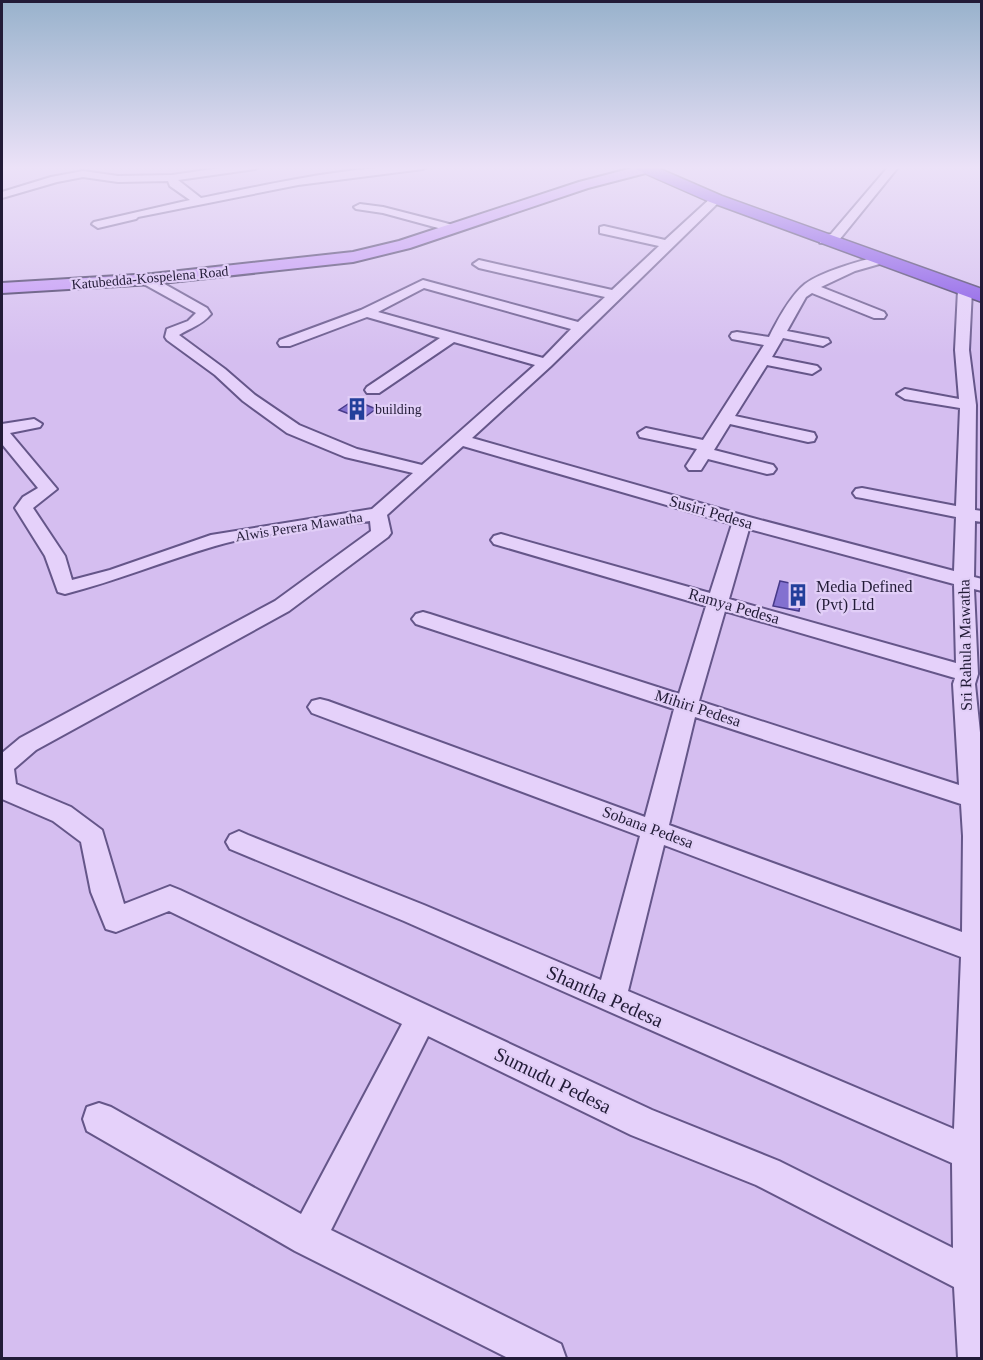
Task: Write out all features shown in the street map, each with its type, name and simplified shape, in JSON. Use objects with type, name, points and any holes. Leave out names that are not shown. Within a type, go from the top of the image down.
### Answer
[{"type":"highway","points":[[804,229],[879,260],[976,292]]},
{"type":"highway","points":[[808,229],[976,292]]},
{"type":"main road","name":"Katubedda-Kospelena Road","points":[[2,288],[147,280],[332,260],[385,249],[448,229]]},
{"type":"street","name":"Alwis Perera Mawatha","points":[[2,434],[48,489],[29,501],[24,508],[55,556],[65,588],[117,574],[211,541],[378,514],[546,363],[685,229]]},
{"type":"street","points":[[830,238],[838,229]]},
{"type":"street","points":[[604,230],[669,245]]},
{"type":"street","points":[[702,455],[801,296],[810,287],[851,268],[879,260]]},
{"type":"street","points":[[479,264],[616,295]]},
{"type":"street","points":[[147,280],[204,314],[193,324],[172,332],[172,337],[220,372],[277,419],[293,429],[351,453],[424,471]]},
{"type":"street","points":[[285,343],[366,313],[423,284],[581,327]]},
{"type":"street","points":[[810,287],[879,315]]},
{"type":"street","name":"Sri Rahula Mawatha","points":[[976,292],[968,405],[974,438],[971,682],[974,799],[979,837],[974,949],[979,1011],[969,1154],[976,1280],[977,1359]]},
{"type":"street","points":[[366,313],[546,363]]},
{"type":"street","points":[[737,336],[823,342]]},
{"type":"street","points":[[373,390],[451,337]]},
{"type":"street","points":[[763,360],[812,369]]},
{"type":"street","points":[[905,394],[968,405]]},
{"type":"street","points":[[724,418],[808,437]]},
{"type":"street","points":[[2,429],[34,424]]},
{"type":"street","points":[[646,434],[702,455],[767,469]]},
{"type":"street","name":"Susiri Pedesa","points":[[459,440],[973,582]]},
{"type":"street","points":[[862,493],[973,516]]},
{"type":"street","points":[[2,767],[28,744],[282,606],[381,533],[378,514]]},
{"type":"street","points":[[611,998],[687,704],[742,520]]},
{"type":"street","name":"Ramya Pedesa","points":[[501,540],[719,602],[971,682]]},
{"type":"street","name":"Mihiri Pedesa","points":[[423,619],[974,799]]},
{"type":"street","name":"Sobana Pedesa","points":[[320,707],[655,829],[974,949]]},
{"type":"street","name":"Sumudu Pedesa","points":[[2,767],[4,789],[62,814],[93,837],[105,892],[116,920],[170,898],[643,1123],[767,1173],[976,1280]]},
{"type":"street","name":"Shantha Pedesa","points":[[239,842],[363,891],[969,1154]]},
{"type":"street","points":[[308,1238],[422,1017]]},
{"type":"street","points":[[99,1119],[308,1238],[547,1359]]},
{"type":"building","name":"building","points":[[354,400],[376,409],[362,419],[339,410]]},
{"type":"building","name":"Media Defined (Pvt) Ltd","points":[[780,581],[804,586],[799,611],[773,606]]},
{"type":"place","name":"building","points":[[357,409]]},
{"type":"place","name":"Media Defined (Pvt) Ltd","points":[[798,595]]}]
